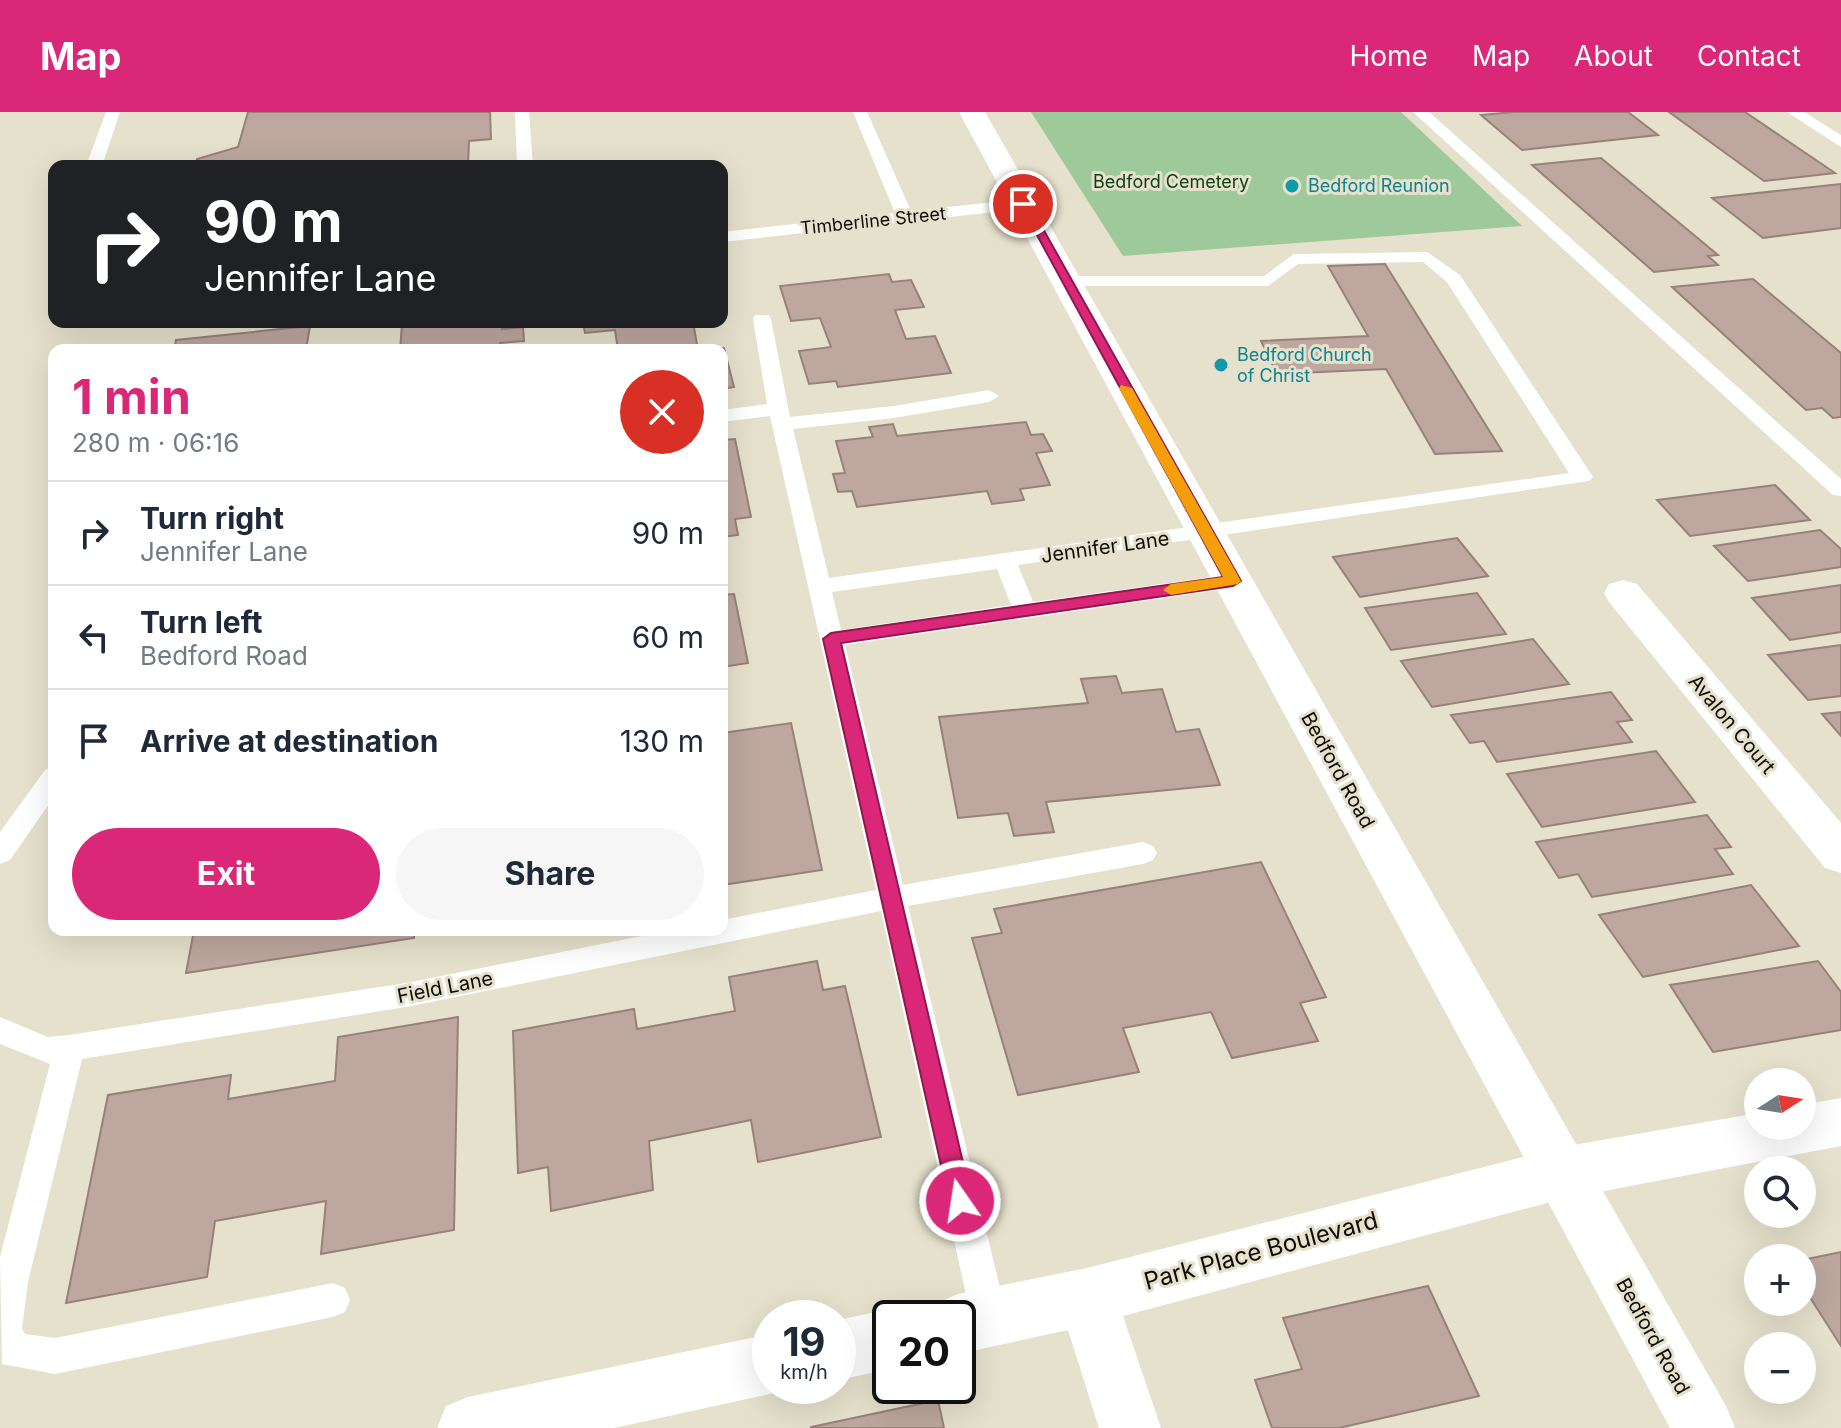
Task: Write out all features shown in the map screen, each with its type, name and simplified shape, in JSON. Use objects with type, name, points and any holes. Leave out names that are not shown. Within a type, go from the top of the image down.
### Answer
[{"type":"main road","name":"Bedford Road","points":[[972,112],[1704,1428]]},
{"type":"main road","name":"Avalon Court","points":[[1623,593],[1841,855]]},
{"type":"main road","points":[[1562,1173],[1841,1122]]},
{"type":"main road","name":"Park Place Boulevard","points":[[976,1321],[1087,1297],[1562,1173]]},
{"type":"main road","points":[[1087,1297],[1130,1428]]},
{"type":"main road","points":[[468,1428],[752,1368]]},
{"type":"lane","points":[[96,160],[113,112]]},
{"type":"lane","points":[[522,112],[525,160]]},
{"type":"lane","points":[[860,112],[905,217]]},
{"type":"lane","points":[[1420,112],[1841,490]]},
{"type":"lane","points":[[1794,112],[1841,142]]},
{"type":"lane","name":"Timberline Street","points":[[728,236],[1023,204]]},
{"type":"lane","name":"Jennifer Lane","points":[[819,587],[1206,533],[1479,489],[1582,477],[1454,279],[1427,257],[1294,259],[1268,281],[1066,281]]},
{"type":"lane","points":[[762,319],[780,417],[891,898],[970,1300]]},
{"type":"lane","points":[[728,416],[780,417],[989,396]]},
{"type":"lane","points":[[1005,561],[1025,611]]},
{"type":"lane","points":[[831,639],[1233,581]]},
{"type":"lane","points":[[0,853],[48,785]]},
{"type":"lane","name":"Field Lane","points":[[728,931],[1143,853]]},
{"type":"lane","name":"Field Lane","points":[[0,1030],[46,1051],[69,1048],[406,995],[701,936]]},
{"type":"lane","points":[[69,1048],[11,1282],[4,1332],[15,1351],[55,1356],[333,1300]]},
{"type":"green space","name":"Bedford Cemetery","points":[[1031,112],[1401,112],[1522,226],[1123,256]]},
{"type":"building","points":[[248,112],[490,112],[491,139],[469,141],[468,160],[197,160],[238,147]]},
{"type":"building","points":[[1628,112],[1658,135],[1522,150],[1481,115]]},
{"type":"building","points":[[1669,112],[1745,112],[1835,173],[1764,181]]},
{"type":"building","points":[[1601,158],[1718,255],[1708,256],[1718,265],[1654,272],[1532,165]]},
{"type":"building","points":[[1841,184],[1841,228],[1763,238],[1712,198]]},
{"type":"building","points":[[1385,264],[1502,451],[1435,454],[1386,369],[1277,374],[1261,341],[1368,336],[1328,266]]},
{"type":"building","points":[[889,274],[892,282],[911,280],[924,307],[895,310],[906,339],[935,336],[951,373],[838,387],[836,381],[809,384],[799,351],[831,347],[820,318],[791,321],[780,286]]},
{"type":"building","points":[[1753,279],[1841,353],[1841,417],[1833,418],[1822,408],[1806,410],[1672,287]]},
{"type":"building","points":[[310,328],[307,344],[175,344],[176,340]]},
{"type":"building","points":[[402,328],[523,328],[524,341],[500,344],[400,344]]},
{"type":"building","points":[[584,328],[694,328],[697,344],[617,344],[615,330],[585,333]]},
{"type":"building","points":[[728,364],[734,387],[728,388]]},
{"type":"building","points":[[1026,422],[1031,435],[1043,434],[1052,451],[1036,453],[1050,485],[1020,489],[1024,500],[992,504],[987,491],[857,507],[852,491],[838,492],[833,474],[845,473],[836,441],[873,437],[869,427],[893,424],[897,436]]},
{"type":"building","points":[[735,439],[751,517],[735,519],[738,535],[728,536],[728,440]]},
{"type":"building","points":[[1775,485],[1810,520],[1690,536],[1657,500]]},
{"type":"building","points":[[1820,530],[1841,549],[1841,567],[1748,581],[1714,546]]},
{"type":"building","points":[[1457,538],[1488,576],[1360,597],[1333,557]]},
{"type":"building","points":[[1841,585],[1841,632],[1790,640],[1752,598]]},
{"type":"building","points":[[1477,593],[1506,634],[1391,650],[1365,608]]},
{"type":"building","points":[[728,594],[734,594],[748,663],[728,666]]},
{"type":"building","points":[[1533,639],[1569,684],[1432,707],[1401,661]]},
{"type":"building","points":[[1841,645],[1841,696],[1808,700],[1768,655]]},
{"type":"building","points":[[1116,676],[1122,693],[1162,689],[1176,732],[1199,729],[1220,785],[1046,802],[1054,832],[1014,836],[1008,813],[958,818],[939,717],[1088,703],[1081,679]]},
{"type":"building","points":[[1611,692],[1632,720],[1617,722],[1632,742],[1497,762],[1484,741],[1470,743],[1451,715]]},
{"type":"building","points":[[1841,712],[1841,736],[1822,714]]},
{"type":"building","points":[[791,723],[822,870],[728,884],[728,732]]},
{"type":"building","points":[[1656,751],[1695,802],[1542,827],[1507,774]]},
{"type":"building","points":[[1707,815],[1731,847],[1715,849],[1733,874],[1592,897],[1578,874],[1559,878],[1536,842]]},
{"type":"building","points":[[1261,862],[1326,997],[1300,1003],[1318,1041],[1232,1058],[1211,1012],[1123,1028],[1139,1072],[1018,1095],[972,938],[1002,933],[994,909]]},
{"type":"building","points":[[1751,885],[1799,946],[1643,977],[1599,915]]},
{"type":"building","points":[[193,936],[414,936],[414,938],[186,973]]},
{"type":"building","points":[[817,961],[823,990],[845,986],[881,1137],[758,1162],[751,1120],[649,1141],[653,1190],[551,1211],[548,1167],[518,1173],[513,1031],[634,1009],[637,1029],[735,1011],[729,977]]},
{"type":"building","points":[[1818,961],[1841,992],[1841,1030],[1713,1052],[1670,985]]},
{"type":"building","points":[[458,1017],[454,1230],[321,1254],[326,1201],[215,1221],[207,1277],[66,1303],[108,1095],[231,1075],[228,1099],[335,1081],[338,1037]]},
{"type":"building","points":[[1841,1252],[1841,1346],[1816,1307],[1816,1257]]},
{"type":"building","points":[[1428,1286],[1479,1396],[1339,1428],[1272,1428],[1255,1380],[1302,1369],[1283,1318]]},
{"type":"building","points":[[919,1404],[939,1404],[944,1428],[811,1428]]},
{"type":"slow traffic","points":[[1125,388],[1233,581],[1171,590]]},
{"type":"place","name":"Bedford Reunion","points":[[1292,186]]},
{"type":"place","name":"Bedford Church of Christ","points":[[1221,365]]},
{"type":"route","points":[[960,1201],[831,639],[1233,581],[1023,204]]}]
